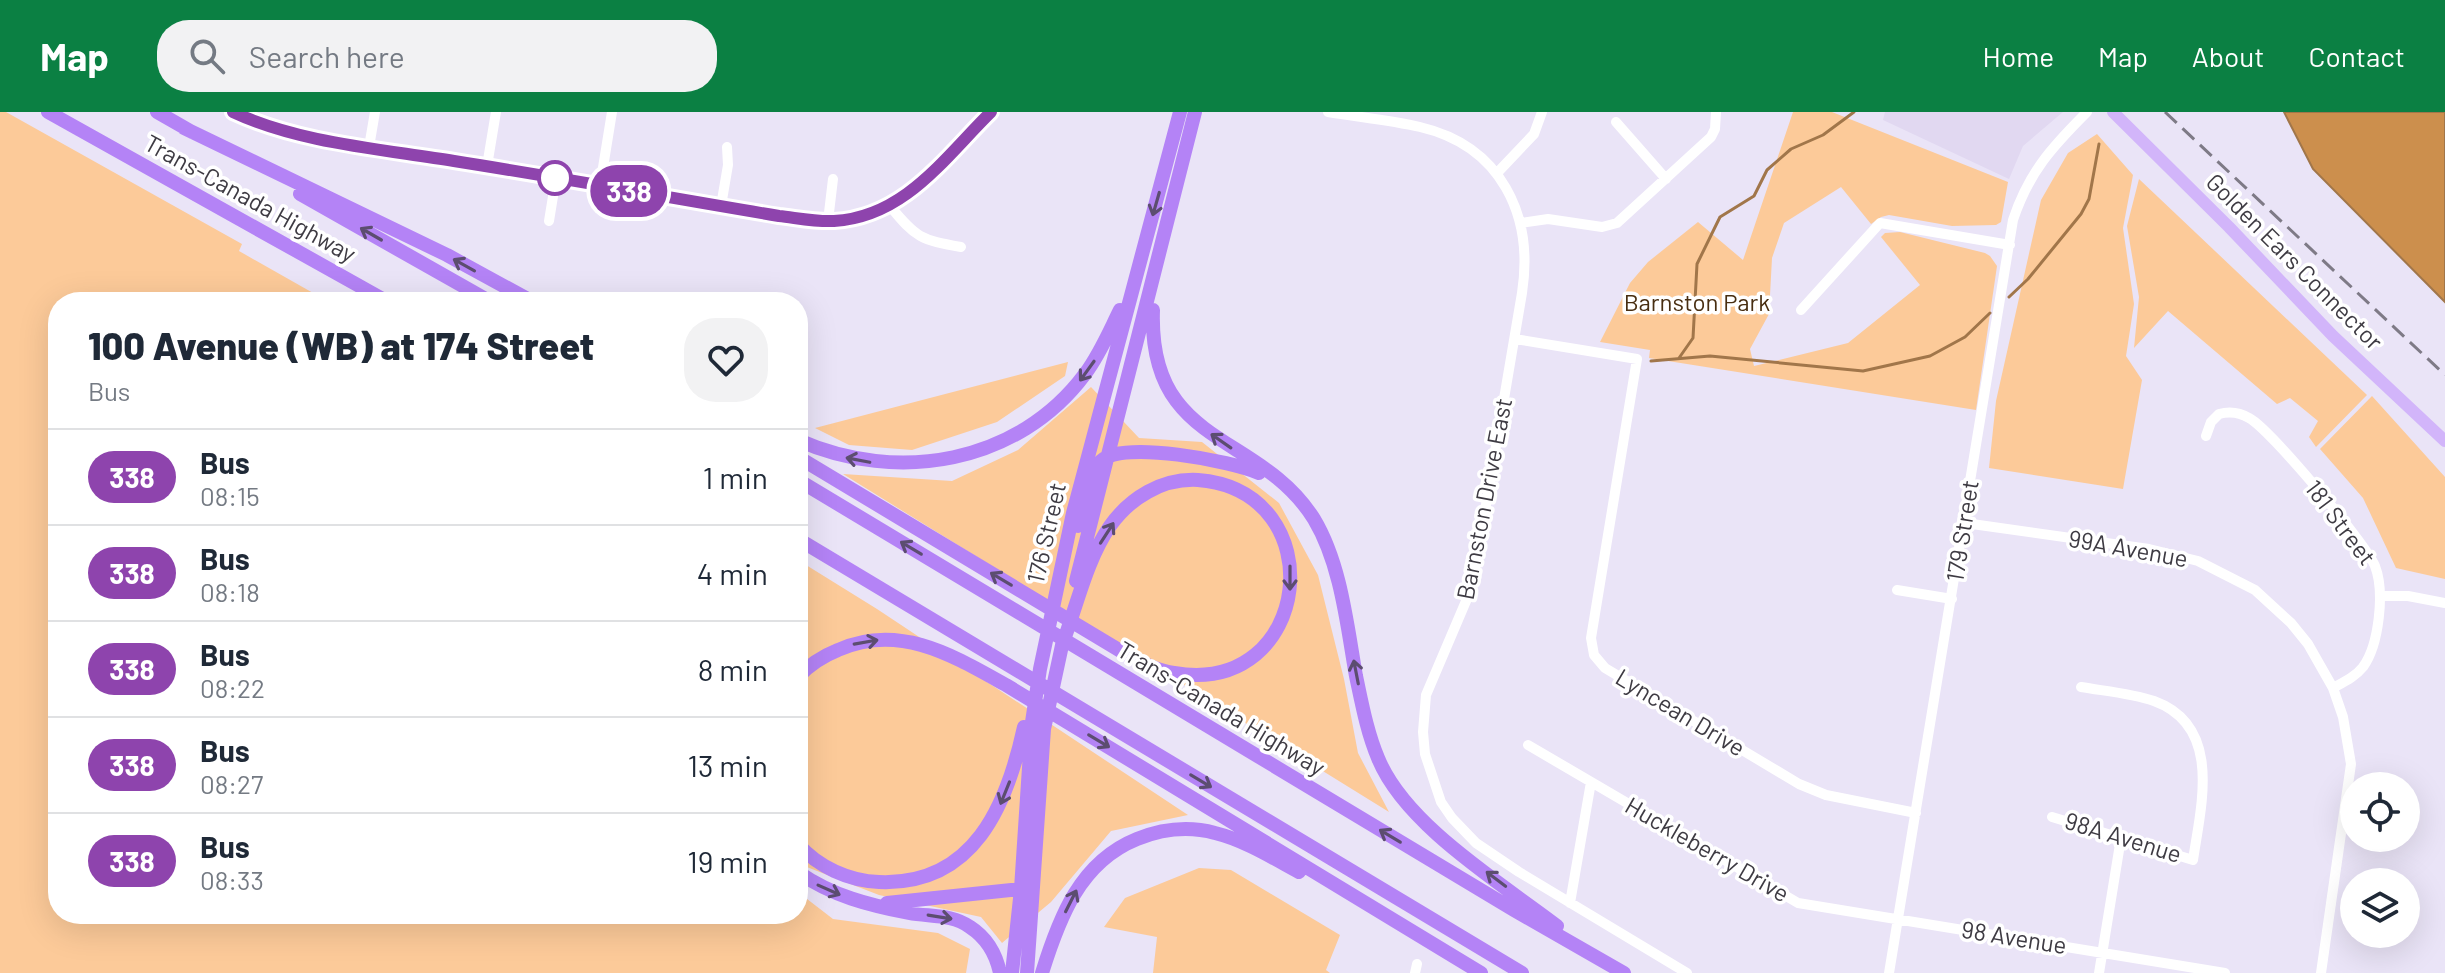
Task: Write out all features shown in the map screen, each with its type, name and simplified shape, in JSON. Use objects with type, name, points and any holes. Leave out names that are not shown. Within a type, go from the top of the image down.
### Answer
[{"type":"highway","name":"Trans-Canada Highway","points":[[48,112],[371,292]]},
{"type":"highway","name":"Trans-Canada Highway","points":[[157,112],[473,292]]},
{"type":"highway","name":"176 Street","points":[[1034,723],[1040,669],[1090,444],[1180,112]]},
{"type":"highway","name":"176 Street","points":[[1074,602],[1195,112]]},
{"type":"highway","points":[[184,128],[447,255],[515,292]]},
{"type":"highway","points":[[296,249],[358,292]]},
{"type":"highway","points":[[808,444],[851,459],[915,464],[984,450],[1009,438],[1054,407],[1085,374],[1103,346],[1136,277]]},
{"type":"highway","points":[[1154,281],[1154,349],[1170,393],[1187,415],[1215,438],[1285,485],[1302,503],[1323,537],[1341,600],[1364,715],[1379,761],[1394,784],[1432,830],[1602,960]]},
{"type":"highway","points":[[1060,575],[1098,466],[1109,456],[1121,452],[1198,458],[1248,469],[1285,485]]},
{"type":"highway","points":[[808,463],[1129,656],[1171,673],[1199,675],[1225,672],[1246,662],[1280,626],[1291,586],[1290,560],[1281,534],[1268,514],[1247,496],[1222,484],[1191,480],[1140,496],[1118,517],[1099,545],[1074,602],[1062,645],[1010,784],[979,839],[953,862],[917,879],[891,883],[866,882],[842,874],[808,853]]},
{"type":"highway","name":"Trans-Canada Highway","points":[[808,486],[1624,973]]},
{"type":"highway","points":[[808,545],[1522,973]]},
{"type":"highway","points":[[808,668],[854,643],[900,639],[938,650],[1006,685],[1481,973]]},
{"type":"highway","points":[[1027,973],[1034,723]]},
{"type":"highway","points":[[1042,973],[1056,930],[1072,896],[1093,867],[1109,853],[1149,834],[1170,829],[1194,829],[1235,840],[1284,864],[1481,973]]},
{"type":"highway","points":[[808,878],[836,894],[913,914],[950,918],[971,927],[989,944],[1000,973]]},
{"type":"highway","points":[[863,902],[914,902],[1027,889]]},
{"type":"highway","points":[[1012,973],[1027,889]]},
{"type":"main road","name":"Golden Ears Connector","points":[[2113,112],[2333,336],[2445,441]]},
{"type":"street","points":[[233,112],[292,132],[369,147],[779,216],[828,221],[890,206],[937,169],[992,112]]},
{"type":"street","points":[[369,147],[375,112]]},
{"type":"street","points":[[487,166],[496,112]]},
{"type":"street","points":[[600,186],[612,112]]},
{"type":"street","name":"Barnston Drive East","points":[[1328,112],[1422,127],[1459,142],[1498,172],[1521,223],[1525,275],[1472,587],[1426,695],[1423,732],[1430,774],[1441,802],[1452,818],[1486,850],[1687,973]]},
{"type":"street","points":[[1498,172],[1534,134],[1542,112]]},
{"type":"street","points":[[1521,223],[1548,219],[1602,227],[1617,223],[1713,134],[1716,112]]},
{"type":"street","name":"179 Street","points":[[1889,973],[2013,220],[2031,176],[2052,147],[2087,112]]},
{"type":"street","points":[[1616,122],[1666,179]]},
{"type":"street","points":[[721,206],[728,165],[727,147]]},
{"type":"street","points":[[549,221],[556,178]]},
{"type":"street","points":[[828,221],[833,179]]},
{"type":"street","points":[[890,206],[918,236],[929,242],[961,247]]},
{"type":"street","points":[[1801,310],[1880,223],[2010,245]]},
{"type":"street","name":"Lyncean Drive","points":[[1515,339],[1637,359],[1591,638],[1594,655],[1605,668],[1799,784],[1826,795],[1916,813]]},
{"type":"street","name":"181 Street","points":[[2206,436],[2211,422],[2219,414],[2236,413],[2254,421],[2294,462],[2370,556],[2381,596],[2373,646],[2358,672],[2333,688]]},
{"type":"street","name":"99A Avenue","points":[[1965,523],[2166,552],[2198,561],[2255,590],[2291,623],[2308,644],[2333,688]]},
{"type":"street","points":[[1897,590],[1952,599]]},
{"type":"street","points":[[2381,596],[2408,596],[2445,603]]},
{"type":"street","name":"98A Avenue","points":[[2052,817],[2193,860],[2204,776],[2201,752],[2189,729],[2171,710],[2155,701],[2081,687]]},
{"type":"street","points":[[2321,973],[2351,764],[2343,717],[2333,688]]},
{"type":"street","name":"Huckleberry Drive","points":[[1528,745],[1792,901],[1898,919]]},
{"type":"street","points":[[1570,903],[1591,782]]},
{"type":"street","points":[[2099,973],[2121,838]]},
{"type":"street","name":"98 Avenue","points":[[1898,919],[2225,973]]},
{"type":"shaded area","points":[[1885,112],[2063,112],[2023,146],[2009,179],[1883,120]]},
{"type":"shaded area","points":[[2284,112],[2445,112],[2445,302],[2313,169]]},
{"type":"green space","points":[[0,112],[6,112],[242,244],[239,251],[311,292],[48,292],[48,924],[808,924],[808,900],[833,919],[938,933],[970,949],[966,973],[0,973]]},
{"type":"green space","name":"Barnston Park","points":[[1793,112],[1832,112],[2008,182],[2001,222],[1996,225],[1952,226],[1889,215],[1871,224],[1841,187],[1784,223],[1772,258],[1769,314],[1750,349],[1754,366],[1848,343],[1920,285],[1881,237],[1885,233],[1900,232],[1985,253],[1997,266],[1976,410],[1649,358],[1650,350],[1600,342],[1630,283],[1648,262],[1698,222],[1743,260]]},
{"type":"green space","points":[[2097,134],[2133,175],[2123,228],[2134,304],[2126,356],[2142,380],[2123,489],[1989,468],[1996,401],[2041,200],[2068,153]]},
{"type":"green space","points":[[2139,179],[2367,395],[2316,447],[2309,437],[2318,421],[2290,398],[2277,404],[2168,311],[2134,348],[2139,297],[2127,226]]},
{"type":"green space","points":[[1068,362],[1065,376],[997,422],[912,450],[849,445],[815,428]]},
{"type":"green space","points":[[1091,387],[1139,438],[1202,442],[1279,503],[1318,575],[1344,679],[1358,753],[1389,812],[843,474],[952,481],[1018,450]]},
{"type":"green space","points":[[2372,396],[2445,477],[2445,579],[2396,568],[2363,498],[2320,449]]},
{"type":"green space","points":[[808,566],[1188,815],[1111,831],[1051,902],[1002,943],[981,917],[879,895],[808,867]]},
{"type":"green space","points":[[1199,868],[1231,870],[1340,935],[1326,970],[1330,973],[1153,973],[1157,937],[1104,927],[1125,898]]},
{"type":"waterway","points":[[1679,358],[1693,338],[1697,264],[1720,217],[1754,196],[1767,170],[1791,149],[1823,135],[1854,112]]},
{"type":"waterway","points":[[2009,297],[2028,279],[2081,214],[2089,199],[2099,144]]},
{"type":"waterway","points":[[1651,361],[1710,356],[1863,371],[1930,356],[1965,337],[1990,313]]},
{"type":"railway","points":[[2165,112],[2445,375]]},
{"type":"bus line","name":"338","points":[[233,112],[292,132],[369,147],[779,216],[836,221],[875,212],[906,195],[937,169],[991,112]]}]
